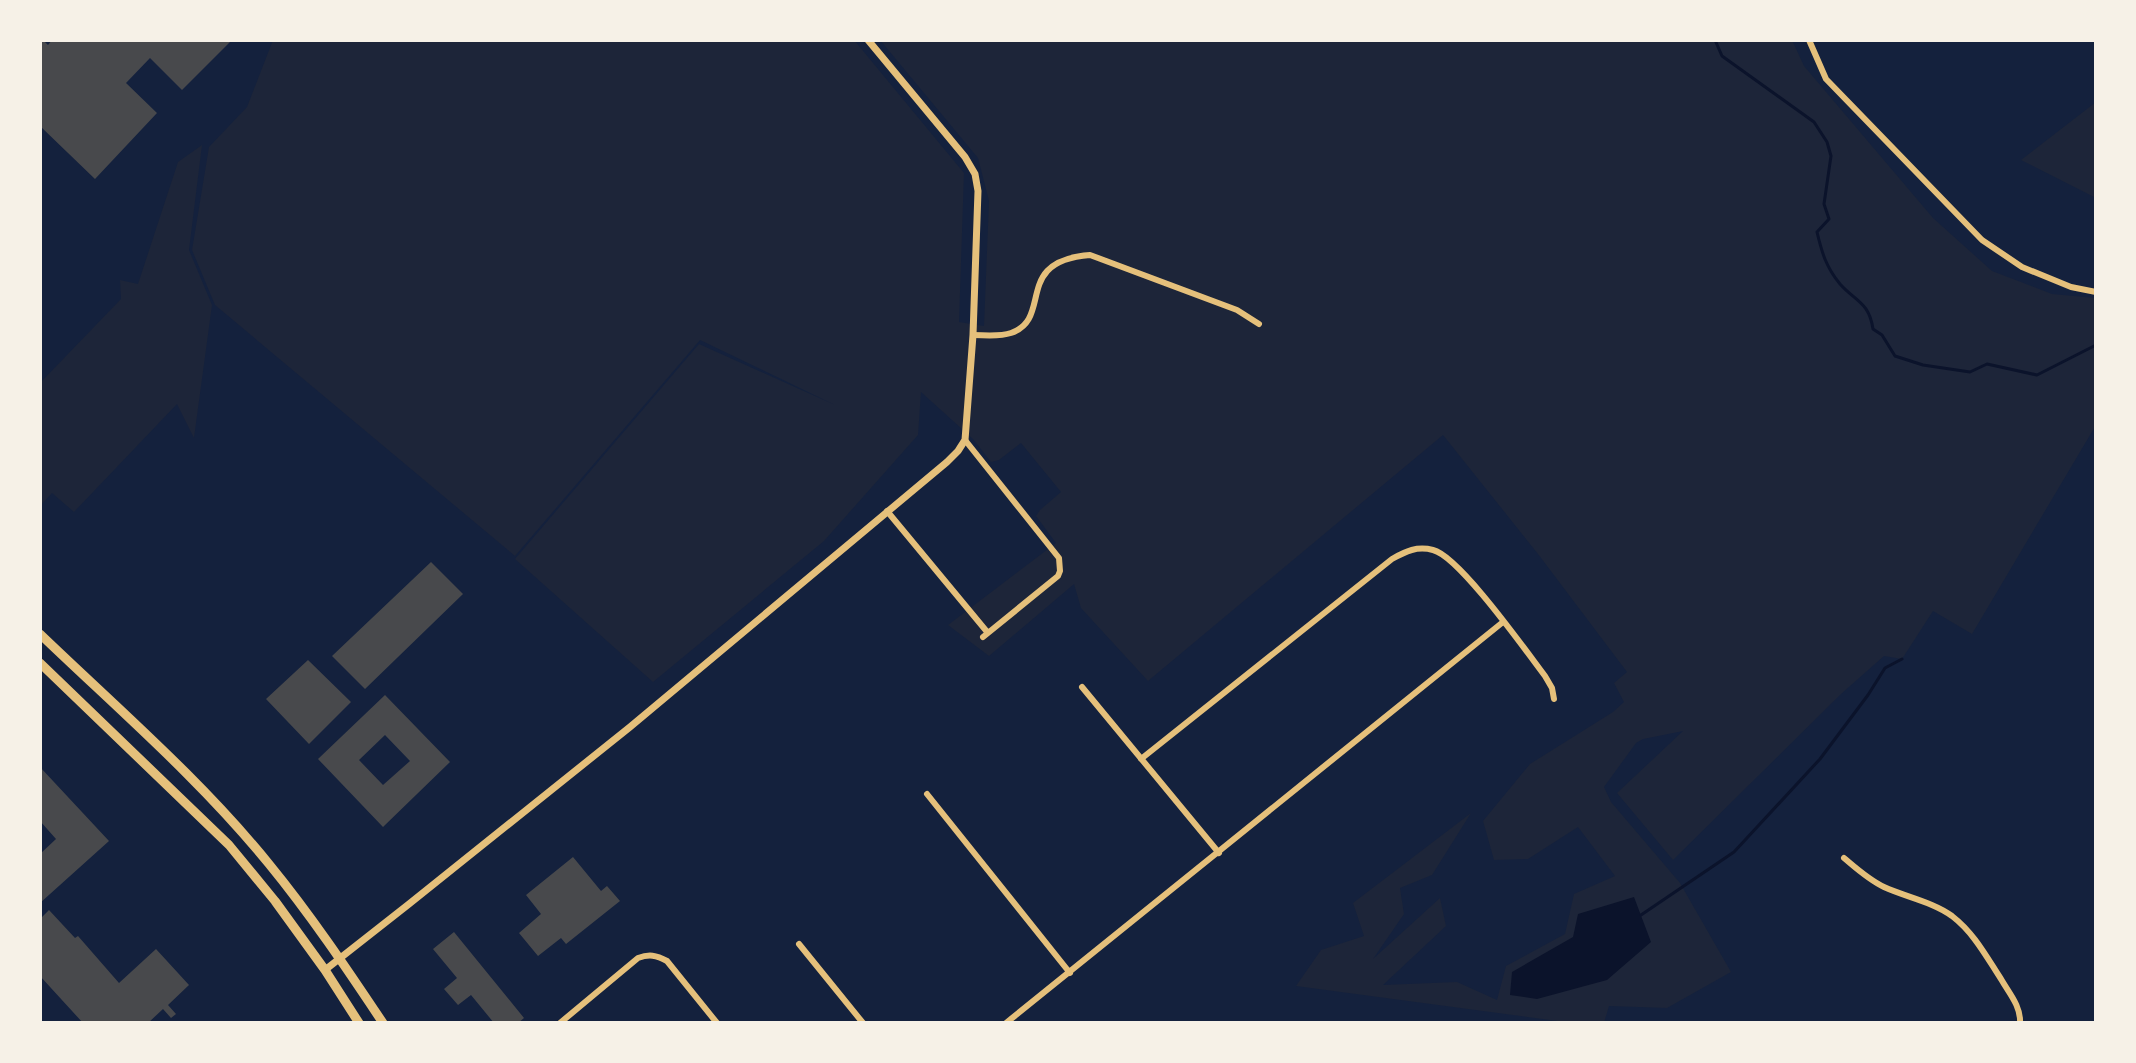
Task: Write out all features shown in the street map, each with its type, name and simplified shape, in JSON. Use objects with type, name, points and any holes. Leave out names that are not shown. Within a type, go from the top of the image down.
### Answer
[{"type":"highway","points":[[40,634],[199,787],[268,862],[383,1023]]},
{"type":"highway","points":[[40,663],[229,845],[275,901],[359,1023]]},
{"type":"street","points":[[325,970],[630,727],[947,462],[965,440],[973,335],[978,191],[975,174],[965,157],[868,40]]},
{"type":"street","points":[[1809,40],[1826,79],[1982,240],[2022,267],[2071,287],[2096,292]]},
{"type":"street","points":[[973,335],[999,335],[1019,329],[1031,315],[1043,274],[1057,263],[1090,255],[1237,310],[1259,324]]},
{"type":"street","points":[[887,511],[985,635],[1058,576],[1059,558],[965,440]]},
{"type":"street","points":[[1141,759],[1392,559],[1413,548],[1435,550],[1459,568],[1545,676],[1554,699]]},
{"type":"street","points":[[1006,1023],[1503,622]]},
{"type":"street","points":[[1082,687],[1219,853]]},
{"type":"street","points":[[927,794],[1070,973]]},
{"type":"street","points":[[1844,858],[1870,880],[1951,915],[1975,937],[2016,1004],[2020,1023]]},
{"type":"street","points":[[799,944],[863,1023]]},
{"type":"street","points":[[560,1023],[638,958],[648,954],[667,961],[717,1023]]},
{"type":"shaded area","points":[[273,40],[854,40],[964,173],[959,322],[984,326],[989,201],[978,158],[880,40],[1792,40],[1804,66],[1933,218],[1992,271],[2052,294],[2096,298],[2096,425],[1972,634],[1933,611],[1902,659],[1884,656],[1841,694],[1673,860],[1617,793],[1683,731],[1636,743],[1604,787],[1611,802],[1680,883],[1731,972],[1667,1008],[1609,1006],[1604,1023],[1572,1023],[1296,986],[1321,950],[1364,936],[1353,903],[1471,813],[1432,875],[1400,888],[1404,914],[1373,959],[1440,898],[1446,926],[1383,985],[1457,982],[1497,1000],[1506,966],[1565,934],[1574,894],[1615,876],[1578,827],[1528,859],[1494,860],[1483,821],[1530,764],[1624,702],[1614,683],[1627,672],[1443,435],[1148,681],[1081,608],[1074,584],[989,656],[948,625],[1056,543],[1036,516],[1061,492],[1021,443],[999,460],[991,462],[973,439],[921,392],[918,435],[824,541],[653,682],[515,559],[699,344],[835,405],[700,340],[515,556],[215,305],[192,250],[209,147],[247,107]]},
{"type":"shaded area","points":[[2096,102],[2096,198],[2021,160]]},
{"type":"shaded area","points":[[202,145],[189,250],[212,305],[194,438],[177,404],[74,512],[52,493],[40,506],[40,383],[121,299],[120,280],[138,284],[178,162]]},
{"type":"shaded area","points":[[1634,897],[1651,942],[1607,980],[1537,999],[1510,995],[1512,972],[1573,937],[1578,914]]},
{"type":"building","points":[[43,40],[48,45],[52,40],[232,40],[182,90],[150,58],[126,83],[157,113],[95,179],[40,126],[40,43]]},
{"type":"building","points":[[431,562],[463,594],[365,689],[332,656]]},
{"type":"building","points":[[308,660],[351,702],[309,744],[266,699]]},
{"type":"building","points":[[385,695],[450,762],[383,827],[318,759]],"holes":[[[385,735],[410,761],[383,785],[359,760]]]},
{"type":"building","points":[[40,767],[109,841],[40,903],[40,854],[56,839],[40,821]]},
{"type":"building","points":[[573,857],[601,891],[607,886],[620,901],[566,944],[561,938],[538,956],[519,933],[541,914],[526,895]]},
{"type":"building","points":[[49,910],[75,938],[78,936],[119,983],[156,949],[189,985],[168,1005],[176,1014],[171,1018],[163,1009],[148,1023],[83,1023],[40,976],[40,919]]},
{"type":"building","points":[[454,932],[524,1018],[518,1023],[494,1023],[471,995],[458,1005],[444,989],[457,978],[433,949]]},
{"type":"waterway","points":[[1715,40],[1722,56],[1814,122],[1827,142],[1831,156],[1824,204],[1829,219],[1817,232],[1823,253],[1835,278],[1865,308],[1873,329],[1882,335],[1895,356],[1923,365],[1970,372],[1987,364],[2037,375],[2096,345]]},
{"type":"waterway","points":[[1641,915],[1734,852],[1820,759],[1885,668],[1902,659]]}]
